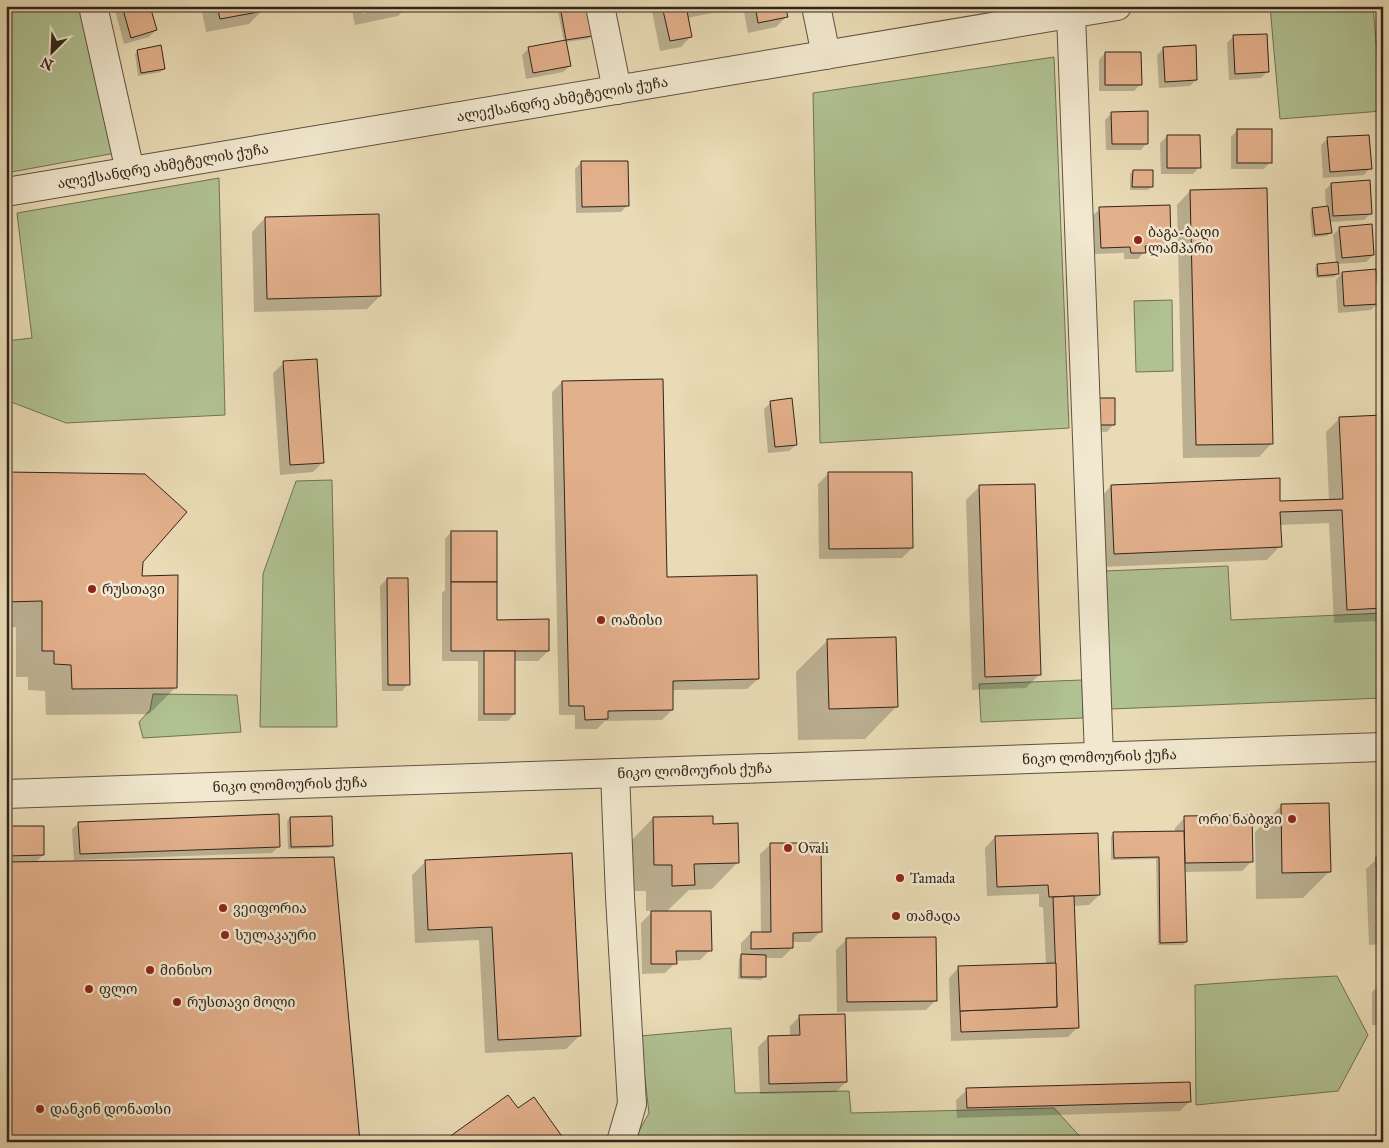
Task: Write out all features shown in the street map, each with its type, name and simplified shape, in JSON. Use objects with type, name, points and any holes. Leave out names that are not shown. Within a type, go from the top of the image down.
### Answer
[{"type":"street","points":[[93,6],[130,171]]},
{"type":"street","points":[[600,6],[617,90]]},
{"type":"street","points":[[816,6],[826,55]]},
{"type":"street","name":"ალექსანდრე ახმეტელის ქუჩა","points":[[6,192],[1117,6]]},
{"type":"street","points":[[1071,14],[1099,756]]},
{"type":"street","name":"ნიკო ლომოურის ქუჩა","points":[[6,794],[1383,746]]},
{"type":"street","points":[[615,773],[632,1104],[621,1142]]},
{"type":"green space","points":[[6,6],[88,6],[121,152],[6,173]]},
{"type":"green space","points":[[1270,6],[1373,6],[1382,111],[1280,119]]},
{"type":"green space","points":[[1054,57],[1069,428],[820,443],[813,93]]},
{"type":"green space","points":[[219,178],[225,415],[66,423],[6,400],[6,341],[32,338],[17,213]]},
{"type":"green space","points":[[1172,300],[1173,371],[1136,372],[1134,301]]},
{"type":"green space","points":[[332,480],[337,727],[260,727],[263,574],[296,481]]},
{"type":"green space","points":[[1228,566],[1231,620],[1383,613],[1383,698],[1111,709],[1105,571]]},
{"type":"green space","points":[[1082,680],[1083,718],[981,722],[979,684]]},
{"type":"green space","points":[[153,694],[237,695],[241,732],[143,738],[139,722],[150,710]]},
{"type":"green space","points":[[1337,976],[1368,1035],[1338,1091],[1196,1105],[1195,985]]},
{"type":"green space","points":[[731,1028],[735,1093],[849,1091],[851,1113],[1054,1108],[1085,1142],[633,1142],[649,1113],[640,1036]]},
{"type":"building","points":[[122,6],[150,6],[157,30],[131,38]]},
{"type":"building","points":[[217,6],[263,6],[264,11],[220,19]]},
{"type":"building","points":[[367,6],[395,6],[368,12]]},
{"type":"building","points":[[560,6],[587,6],[592,36],[566,40]]},
{"type":"building","points":[[662,6],[710,6],[687,11],[692,37],[670,41]]},
{"type":"building","points":[[755,6],[785,6],[788,17],[758,23]]},
{"type":"building","points":[[1267,34],[1269,72],[1235,74],[1233,35]]},
{"type":"building","points":[[566,40],[571,66],[533,73],[528,47]]},
{"type":"building","points":[[161,45],[165,69],[141,73],[137,50]]},
{"type":"building","points":[[1196,45],[1197,80],[1165,82],[1163,47]]},
{"type":"building","points":[[1105,52],[1141,52],[1142,85],[1105,85]]},
{"type":"building","points":[[1148,111],[1148,144],[1112,144],[1111,112]]},
{"type":"building","points":[[1237,129],[1272,129],[1272,163],[1237,163]]},
{"type":"building","points":[[1167,135],[1200,135],[1201,168],[1167,168]]},
{"type":"building","points":[[1369,135],[1372,169],[1330,172],[1327,137]]},
{"type":"building","points":[[581,161],[628,161],[629,206],[582,207]]},
{"type":"building","points":[[1133,170],[1153,170],[1153,187],[1132,187]]},
{"type":"building","points":[[1370,180],[1372,214],[1333,216],[1331,183]]},
{"type":"building","points":[[1267,188],[1273,444],[1196,445],[1190,190]]},
{"type":"building","points":[[1170,205],[1171,246],[1145,246],[1146,253],[1131,253],[1130,247],[1101,248],[1099,207]]},
{"type":"building","points":[[1328,206],[1332,233],[1315,235],[1312,208]]},
{"type":"building","points":[[379,214],[381,296],[267,299],[265,217]]},
{"type":"building","points":[[1372,224],[1374,255],[1342,258],[1339,227]]},
{"type":"building","points":[[1338,262],[1339,274],[1318,276],[1317,264]]},
{"type":"building","points":[[1376,269],[1379,304],[1344,306],[1342,272]]},
{"type":"building","points":[[317,359],[324,463],[290,465],[283,361]]},
{"type":"building","points":[[663,379],[667,577],[757,575],[759,679],[673,681],[673,710],[608,711],[608,719],[585,720],[584,706],[569,706],[562,381]]},
{"type":"building","points":[[792,398],[797,445],[775,447],[770,401]]},
{"type":"building","points":[[1091,398],[1115,398],[1115,425],[1090,425]]},
{"type":"building","points":[[1383,415],[1383,608],[1347,610],[1342,510],[1280,512],[1282,547],[1114,554],[1111,485],[1280,478],[1280,501],[1343,499],[1339,417]]},
{"type":"building","name":"რუსთავი","points":[[6,472],[145,474],[187,512],[143,562],[142,576],[178,575],[177,688],[72,689],[71,665],[54,664],[54,651],[42,651],[42,601],[6,602]]},
{"type":"building","points":[[828,472],[912,472],[913,548],[829,549]]},
{"type":"building","points":[[1035,484],[1041,675],[985,677],[979,485]]},
{"type":"building","points":[[451,531],[497,531],[497,582],[451,582]]},
{"type":"building","points":[[387,578],[408,578],[410,685],[388,685]]},
{"type":"building","points":[[451,582],[497,582],[497,620],[549,619],[549,651],[451,651]]},
{"type":"building","points":[[896,637],[898,707],[829,709],[827,639]]},
{"type":"building","points":[[484,651],[515,651],[515,714],[484,714]]},
{"type":"building","points":[[1329,803],[1331,872],[1282,873],[1281,804]]},
{"type":"building","points":[[279,814],[280,847],[80,854],[78,822]]},
{"type":"building","points":[[1252,815],[1253,862],[1185,863],[1184,816]]},
{"type":"building","points":[[332,816],[333,846],[291,847],[290,817]]},
{"type":"building","points":[[713,816],[713,824],[738,823],[739,863],[694,864],[695,885],[672,886],[672,865],[654,865],[653,817]]},
{"type":"building","points":[[6,826],[44,826],[44,855],[6,856]]},
{"type":"building","points":[[1184,831],[1187,942],[1160,943],[1159,857],[1114,858],[1113,832]]},
{"type":"building","points":[[1098,833],[1100,895],[1049,897],[1048,885],[997,887],[995,836]]},
{"type":"building","points":[[770,843],[821,843],[822,932],[793,933],[793,948],[751,949],[751,932],[771,932]]},
{"type":"building","points":[[572,853],[581,1036],[498,1040],[492,927],[428,930],[425,860]]},
{"type":"building","name":"რუსთავი მოლი","points":[[334,857],[360,1142],[6,1142],[6,862]]},
{"type":"building","points":[[1376,857],[1383,857],[1383,935],[1379,935]]},
{"type":"building","points":[[1074,896],[1079,1028],[961,1032],[960,1011],[1057,1007],[1053,897]]},
{"type":"building","points":[[651,911],[711,911],[712,951],[676,951],[677,964],[651,964]]},
{"type":"building","points":[[936,937],[937,1001],[847,1002],[846,938]]},
{"type":"building","points":[[741,954],[766,955],[766,977],[741,977]]},
{"type":"building","points":[[1056,963],[1057,1007],[960,1011],[958,966]]},
{"type":"building","points":[[1378,984],[1383,984],[1383,1019],[1379,1019]]},
{"type":"building","points":[[845,1014],[847,1082],[769,1084],[768,1036],[800,1035],[799,1015]]},
{"type":"building","points":[[1190,1082],[1191,1102],[967,1108],[966,1088]]},
{"type":"building","points":[[508,1095],[518,1108],[534,1097],[566,1142],[442,1142]]},
{"type":"building","points":[[1383,1129],[1383,1142],[1368,1142]]},
{"type":"place","name":"ბაგა-ბაღი ლამპარი","points":[[1138,240]]},
{"type":"place","name":"რუსთავი","points":[[92,589]]},
{"type":"place","name":"ოაზისი","points":[[601,620]]},
{"type":"place","name":"ორი ნაბიჯი","points":[[1292,819]]},
{"type":"place","name":"Ovali","points":[[788,848]]},
{"type":"place","name":"Tamada","points":[[900,878]]},
{"type":"place","name":"ვეიფორია","points":[[223,908]]},
{"type":"place","name":"თამადა","points":[[896,916]]},
{"type":"place","name":"სულაკაური","points":[[225,935]]},
{"type":"place","name":"მინისო","points":[[150,970]]},
{"type":"place","name":"ფლო","points":[[89,989]]},
{"type":"place","name":"რუსთავი მოლი","points":[[177,1002]]},
{"type":"place","name":"დანკინ დონათსი","points":[[40,1109]]}]
